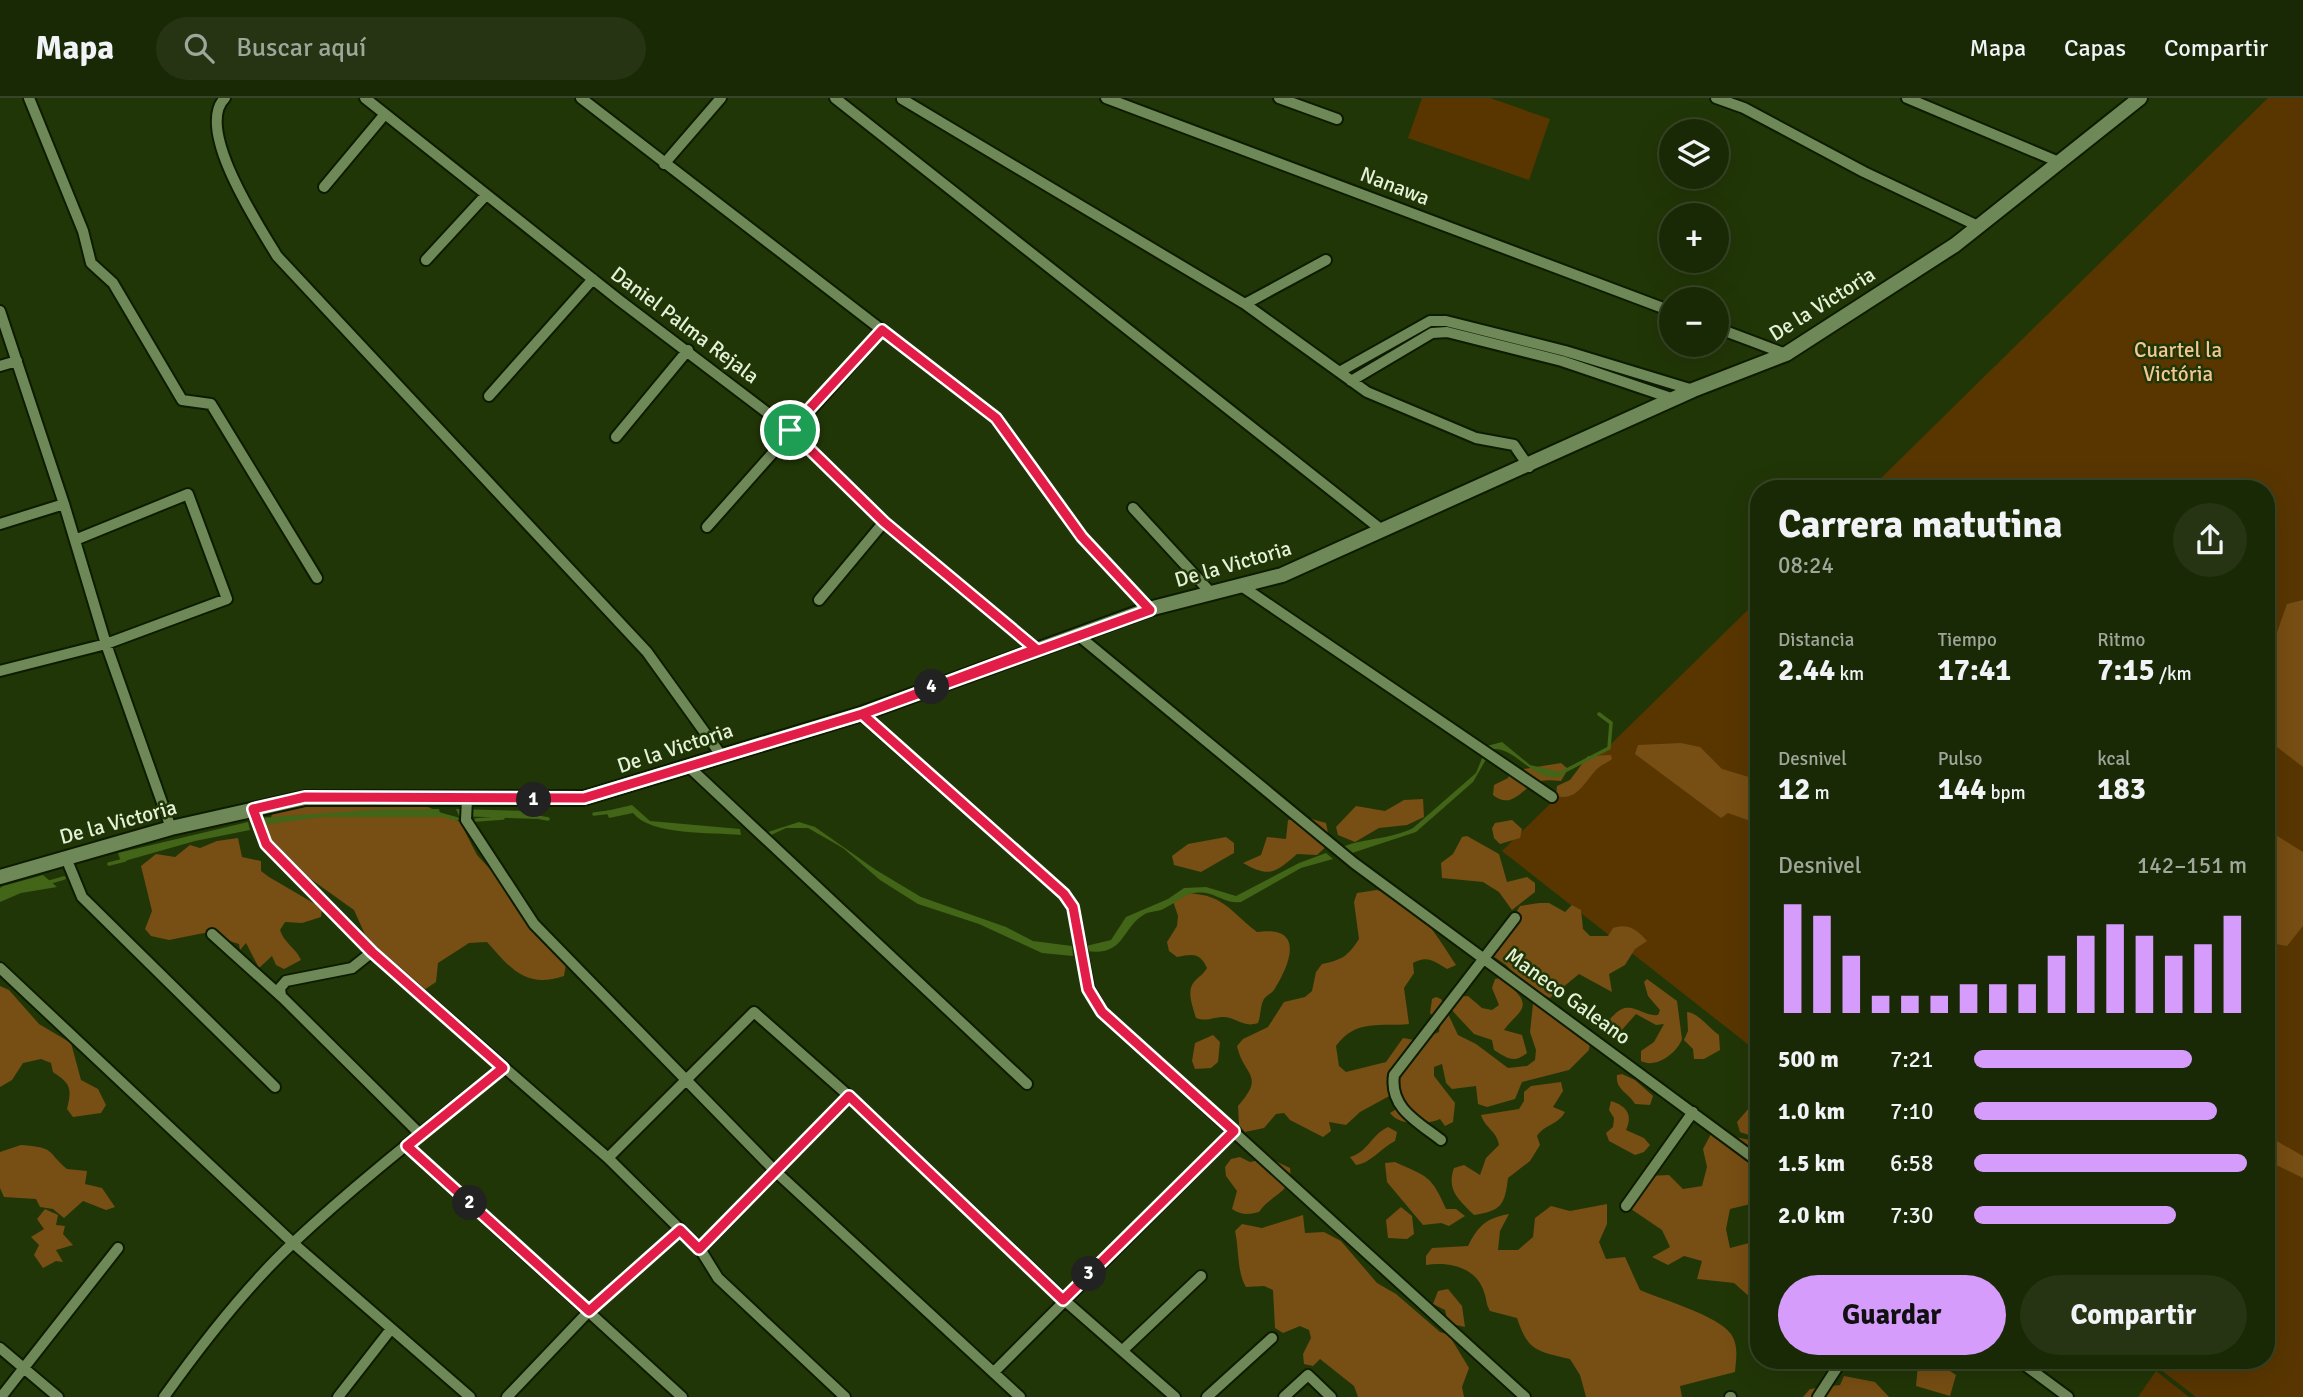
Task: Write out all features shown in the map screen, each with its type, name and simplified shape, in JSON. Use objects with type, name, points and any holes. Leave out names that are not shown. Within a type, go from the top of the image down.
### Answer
[{"type":"main road","name":"De la Victoria","points":[[0,877],[171,828],[305,797],[584,798],[862,714],[1150,610],[1282,575],[1529,467],[1693,390],[1786,354],[1955,245],[2140,98]]},
{"type":"street","points":[[29,98],[83,231],[91,263],[113,283],[127,303],[182,400],[211,404],[317,578]]},
{"type":"street","points":[[225,98],[218,104],[216,123],[224,156],[244,202],[276,256],[647,652],[720,755]]},
{"type":"street","name":"Daniel Palma Rejala","points":[[365,98],[593,279],[790,430],[884,522],[1036,649]]},
{"type":"street","points":[[581,98],[996,418],[1082,537],[1150,610]]},
{"type":"street","points":[[664,164],[721,98]]},
{"type":"street","points":[[835,98],[1382,531]]},
{"type":"street","name":"Nanawa","points":[[1106,98],[1659,306]]},
{"type":"street","points":[[1279,98],[1337,119]]},
{"type":"street","points":[[1716,98],[1745,103],[1864,172],[1978,226]]},
{"type":"street","points":[[1907,98],[2059,162]]},
{"type":"street","points":[[902,99],[1245,304],[1341,371],[1351,381],[1387,402],[1476,439],[1514,445],[1529,467]]},
{"type":"street","points":[[324,187],[386,114]]},
{"type":"street","points":[[426,260],[486,195]]},
{"type":"street","points":[[1245,304],[1326,260]]},
{"type":"street","points":[[489,396],[593,279]]},
{"type":"street","points":[[0,311],[64,504],[106,644],[171,828]]},
{"type":"street","points":[[1341,371],[1430,321],[1446,321],[1552,348],[1693,390]]},
{"type":"street","points":[[1430,321],[1432,333]]},
{"type":"street","points":[[707,527],[790,430],[882,330]]},
{"type":"street","points":[[1351,381],[1432,333],[1447,332],[1562,361],[1674,399]]},
{"type":"street","points":[[1729,333],[1786,354]]},
{"type":"street","points":[[616,437],[688,350]]},
{"type":"street","points":[[0,366],[17,361]]},
{"type":"street","points":[[0,671],[106,644],[227,600],[188,494],[75,540]]},
{"type":"street","points":[[0,524],[64,504]]},
{"type":"street","points":[[1133,508],[1212,594]]},
{"type":"street","points":[[819,600],[884,522]]},
{"type":"street","points":[[1243,587],[1552,797]]},
{"type":"street","name":"Maneco Galeano","points":[[1079,636],[1328,839],[1353,863],[1750,1155]]},
{"type":"street","points":[[862,714],[1064,894],[1073,907],[1088,989],[1102,1012],[1525,1397]]},
{"type":"street","points":[[688,766],[1027,1084]]},
{"type":"street","points":[[467,799],[467,820],[534,924],[774,1170],[1020,1397]]},
{"type":"street","points":[[253,809],[266,844],[372,952],[608,1158],[699,1249],[718,1278],[840,1396]]},
{"type":"street","points":[[65,858],[82,897],[275,1087]]},
{"type":"street","points":[[1441,1140],[1399,1107],[1394,1094],[1394,1075],[1515,918]]},
{"type":"street","points":[[212,934],[283,998],[420,1134]]},
{"type":"street","points":[[283,998],[279,991],[286,981],[352,968],[372,952]]},
{"type":"street","points":[[0,968],[293,1243],[470,1397]]},
{"type":"street","points":[[608,1158],[685,1077],[754,1012],[849,1096],[1063,1300],[1124,1349],[1175,1397]]},
{"type":"street","points":[[164,1397],[196,1352],[293,1243],[420,1134],[503,1068]]},
{"type":"street","points":[[699,1249],[849,1096]]},
{"type":"street","points":[[1626,1206],[1693,1112]]},
{"type":"street","points":[[994,1372],[1234,1131]]},
{"type":"street","points":[[407,1146],[682,1397]]},
{"type":"street","points":[[507,1397],[589,1311],[680,1230]]},
{"type":"street","points":[[1,1397],[118,1248]]},
{"type":"street","points":[[1124,1349],[1201,1276]]},
{"type":"street","points":[[338,1397],[391,1329]]},
{"type":"street","points":[[1207,1397],[1272,1338]]},
{"type":"street","points":[[0,1348],[58,1397]]},
{"type":"street","points":[[1818,1397],[1836,1369]]},
{"type":"street","points":[[2030,1369],[2068,1397]]},
{"type":"street","points":[[1284,1397],[1308,1374],[1331,1397]]},
{"type":"green space","points":[[1422,98],[1490,98],[1550,119],[1529,180],[1408,138]]},
{"type":"green space","name":"Cuartel la Victória","points":[[2268,98],[2303,98],[2303,1397],[2196,1397],[2160,1369],[2275,1369],[2275,480],[1879,480]]},
{"type":"green space","points":[[1750,608],[1750,1046],[1502,851]]},
{"type":"green space","points":[[2156,1371],[2189,1397],[2138,1397]]},
{"type":"shaded area","points":[[2303,600],[2303,767],[2275,744],[2275,638],[2287,604]]},
{"type":"shaded area","points":[[1502,742],[1530,765],[1561,772],[1564,776],[1543,775],[1510,754],[1492,749],[1473,782],[1416,832],[1349,854],[1342,847],[1413,828],[1476,773],[1487,746]]},
{"type":"shaded area","points":[[1681,743],[1700,747],[1722,769],[1750,777],[1750,821],[1728,813],[1721,818],[1635,754],[1638,745]]},
{"type":"shaded area","points":[[1611,755],[1612,759],[1597,769],[1575,793],[1570,796],[1556,796],[1557,786],[1570,780],[1588,756]]},
{"type":"shaded area","points":[[1561,763],[1568,769],[1561,781],[1536,782],[1510,800],[1499,799],[1493,795],[1494,785],[1508,778],[1511,771]]},
{"type":"shaded area","points":[[1423,799],[1424,817],[1407,825],[1379,828],[1355,842],[1338,835],[1336,827],[1356,806],[1385,811],[1404,800]]},
{"type":"shaded area","points":[[310,804],[350,807],[424,805],[460,822],[477,855],[557,941],[567,958],[564,976],[539,980],[529,978],[512,968],[487,942],[469,943],[438,963],[436,982],[421,992],[403,988],[376,959],[354,910],[277,855],[259,829],[270,820],[273,812]]},
{"type":"shaded area","points":[[632,805],[650,821],[740,829],[741,835],[667,829],[653,826],[633,813],[609,818],[606,811]]},
{"type":"shaded area","points":[[383,809],[439,809],[441,817],[322,817],[261,825],[259,818]]},
{"type":"shaded area","points":[[456,809],[530,811],[537,819],[459,816]]},
{"type":"shaded area","points":[[1308,818],[1326,823],[1330,843],[1317,855],[1297,854],[1283,866],[1266,872],[1243,863],[1261,855],[1267,837],[1286,839],[1288,820]]},
{"type":"shaded area","points":[[1512,820],[1522,829],[1520,838],[1500,844],[1494,838],[1492,828],[1495,823]]},
{"type":"shaded area","points":[[248,822],[250,830],[195,841],[121,862],[118,853]]},
{"type":"shaded area","points":[[799,822],[815,827],[876,870],[921,897],[1006,927],[1033,941],[1072,946],[1073,956],[1042,953],[979,924],[918,904],[880,880],[843,848],[808,828],[786,828],[769,836],[768,832]]},
{"type":"shaded area","points":[[2275,835],[2303,852],[2303,926],[2287,946],[2275,944]]},
{"type":"shaded area","points":[[1467,836],[1499,854],[1507,882],[1527,877],[1535,883],[1535,892],[1512,910],[1499,892],[1483,882],[1442,878],[1441,863],[1453,854],[1462,837]]},
{"type":"shaded area","points":[[1226,837],[1234,843],[1234,853],[1201,872],[1174,865],[1172,856],[1188,844]]},
{"type":"shaded area","points":[[238,838],[242,857],[261,861],[261,871],[322,908],[321,917],[302,923],[285,922],[280,930],[301,960],[284,969],[276,965],[272,956],[259,968],[246,943],[240,950],[239,944],[204,933],[169,940],[151,936],[145,929],[152,911],[141,866],[156,854],[175,857],[190,845],[200,848],[217,841]]},
{"type":"shaded area","points":[[1326,853],[1333,859],[1301,868],[1241,902],[1210,894],[1189,894],[1161,910],[1145,914],[1109,950],[1086,951],[1086,946],[1111,940],[1126,917],[1168,899],[1184,888],[1206,887],[1236,896],[1299,863]]},
{"type":"shaded area","points":[[43,875],[57,887],[21,893],[0,902],[0,888],[3,886]]},
{"type":"shaded area","points":[[1377,890],[1403,901],[1424,919],[1456,965],[1447,969],[1426,959],[1413,963],[1414,973],[1404,988],[1409,1024],[1361,1028],[1352,1031],[1336,1046],[1339,1066],[1346,1072],[1386,1062],[1403,1038],[1414,1040],[1415,1049],[1393,1071],[1393,1094],[1360,1112],[1346,1125],[1329,1122],[1331,1131],[1323,1137],[1290,1120],[1284,1113],[1276,1114],[1264,1128],[1245,1132],[1239,1125],[1238,1106],[1252,1081],[1237,1046],[1243,1039],[1268,1027],[1284,1002],[1305,997],[1312,991],[1316,972],[1322,964],[1340,959],[1351,950],[1359,939],[1354,902],[1357,893]]},
{"type":"shaded area","points":[[1180,893],[1216,899],[1257,932],[1272,931],[1282,934],[1288,940],[1289,958],[1274,990],[1263,1001],[1258,1023],[1244,1024],[1224,1017],[1196,1018],[1191,990],[1194,982],[1207,968],[1195,955],[1177,957],[1169,951],[1167,942],[1177,926],[1178,916],[1172,898]]},
{"type":"shaded area","points":[[1549,903],[1565,912],[1572,905],[1581,910],[1583,929],[1590,936],[1608,936],[1613,928],[1624,926],[1636,931],[1647,941],[1635,949],[1625,965],[1609,974],[1612,992],[1579,974],[1550,998],[1526,986],[1506,965],[1490,954],[1520,906]]},
{"type":"shaded area","points":[[1504,977],[1513,981],[1514,990],[1520,996],[1523,1006],[1504,1030],[1522,1035],[1527,1053],[1514,1059],[1494,1050],[1492,1040],[1474,1034],[1448,1006],[1447,997],[1468,996],[1482,1008],[1492,1010],[1499,1005],[1492,988],[1495,979]]},
{"type":"shaded area","points":[[1647,979],[1677,1001],[1682,1039],[1671,1054],[1653,1063],[1641,1061],[1641,1051],[1654,1042],[1664,1024],[1656,1025],[1636,1014],[1620,1032],[1611,1033],[1603,1028],[1614,1015],[1626,1008],[1658,1015],[1660,1010],[1648,996],[1644,982]]},
{"type":"shaded area","points":[[0,986],[9,990],[39,1024],[71,1043],[81,1080],[98,1089],[106,1105],[101,1113],[73,1117],[67,1109],[70,1091],[67,1083],[53,1072],[51,1063],[41,1059],[23,1063],[12,1080],[0,1087]]},
{"type":"shaded area","points":[[1432,999],[1441,999],[1458,1035],[1476,1044],[1508,1068],[1527,1066],[1535,1060],[1536,1050],[1530,1032],[1533,1004],[1549,1005],[1567,1028],[1577,1028],[1590,1041],[1589,1050],[1569,1070],[1522,1082],[1515,1099],[1487,1107],[1478,1104],[1476,1086],[1452,1089],[1446,1083],[1442,1064],[1434,1067],[1434,1076],[1455,1103],[1453,1122],[1445,1126],[1440,1119],[1421,1123],[1400,1120],[1390,1113],[1395,1110],[1397,1096],[1394,1082],[1416,1055],[1425,1038],[1439,1032],[1440,1023],[1430,1013]]},
{"type":"shaded area","points":[[1687,1012],[1699,1017],[1719,1035],[1720,1050],[1704,1059],[1694,1059],[1693,1049],[1684,1040],[1688,1031]]},
{"type":"shaded area","points":[[1213,1035],[1220,1042],[1218,1062],[1211,1068],[1195,1069],[1192,1061],[1195,1043]]},
{"type":"shaded area","points":[[1622,1074],[1635,1080],[1653,1096],[1650,1105],[1635,1104],[1623,1091],[1617,1080],[1617,1075]]},
{"type":"shaded area","points":[[1561,1082],[1563,1091],[1553,1107],[1565,1112],[1559,1120],[1537,1136],[1540,1145],[1530,1161],[1508,1178],[1500,1205],[1496,1209],[1474,1215],[1455,1194],[1452,1176],[1454,1168],[1464,1165],[1480,1175],[1486,1158],[1499,1145],[1481,1115],[1519,1109],[1524,1101],[1524,1092],[1531,1086]]},
{"type":"shaded area","points":[[1611,1101],[1625,1108],[1629,1116],[1626,1130],[1644,1138],[1650,1145],[1644,1152],[1635,1155],[1609,1141],[1606,1133],[1613,1127],[1614,1118],[1609,1110]]},
{"type":"shaded area","points":[[1750,1106],[1749,1135],[1740,1132],[1737,1122]]},
{"type":"shaded area","points":[[1388,1127],[1397,1132],[1395,1141],[1356,1165],[1350,1157],[1361,1152]]},
{"type":"shaded area","points":[[1712,1132],[1750,1140],[1750,1204],[1730,1209],[1726,1229],[1730,1248],[1750,1242],[1750,1297],[1734,1283],[1697,1279],[1702,1261],[1684,1256],[1668,1265],[1652,1257],[1670,1247],[1662,1230],[1631,1209],[1636,1192],[1648,1176],[1669,1175],[1683,1189],[1702,1186],[1707,1167],[1703,1149]]},
{"type":"shaded area","points":[[2275,1140],[2303,1156],[2303,1178],[2275,1164]]},
{"type":"shaded area","points":[[21,1145],[45,1149],[67,1169],[87,1171],[85,1184],[102,1188],[115,1207],[106,1210],[83,1201],[64,1218],[53,1209],[40,1207],[36,1199],[4,1197],[0,1188],[0,1152]]},
{"type":"shaded area","points":[[1240,1157],[1250,1162],[1269,1158],[1290,1168],[1285,1188],[1259,1212],[1245,1214],[1232,1209],[1237,1191],[1226,1176],[1225,1167],[1231,1159]]},
{"type":"shaded area","points":[[1395,1162],[1427,1178],[1446,1209],[1456,1209],[1465,1216],[1449,1226],[1441,1223],[1423,1225],[1387,1182],[1385,1163]]},
{"type":"shaded area","points":[[1607,1204],[1607,1224],[1599,1242],[1606,1259],[1625,1257],[1640,1290],[1702,1314],[1724,1327],[1735,1343],[1735,1372],[1680,1386],[1682,1397],[1586,1397],[1580,1375],[1570,1359],[1536,1348],[1525,1338],[1517,1318],[1490,1311],[1481,1286],[1469,1272],[1453,1265],[1426,1265],[1426,1256],[1432,1248],[1468,1246],[1479,1228],[1494,1218],[1509,1214],[1500,1231],[1498,1250],[1518,1250],[1533,1237],[1535,1218],[1551,1206],[1570,1211]]},
{"type":"shaded area","points":[[1401,1207],[1412,1216],[1414,1234],[1407,1239],[1388,1238],[1386,1220]]},
{"type":"shaded area","points":[[45,1209],[58,1215],[56,1225],[65,1226],[63,1234],[73,1245],[56,1250],[63,1262],[56,1261],[43,1268],[34,1255],[39,1245],[31,1237],[44,1229],[37,1219]]},
{"type":"shaded area","points":[[1303,1215],[1305,1233],[1324,1232],[1341,1241],[1377,1283],[1396,1294],[1440,1332],[1449,1335],[1469,1368],[1462,1387],[1464,1397],[1358,1397],[1354,1386],[1320,1359],[1313,1366],[1304,1364],[1303,1354],[1311,1338],[1309,1330],[1300,1326],[1283,1333],[1275,1328],[1273,1290],[1264,1286],[1246,1287],[1240,1268],[1235,1231],[1242,1224],[1262,1228]]},
{"type":"shaded area","points":[[1448,1289],[1462,1306],[1465,1327],[1448,1323],[1445,1310],[1433,1304],[1438,1291]]},
{"type":"shaded area","points":[[1776,1369],[1819,1369],[1817,1371]]},
{"type":"shaded area","points":[[1918,1369],[1947,1369],[1956,1375],[1950,1396],[1916,1386]]},
{"type":"shaded area","points":[[1844,1376],[1875,1382],[1889,1397],[1803,1397],[1810,1389],[1840,1385]]},
{"type":"waterway","points":[[1559,774],[1609,748],[1611,723],[1599,714]]},
{"type":"waterway","points":[[594,814],[611,812]]},
{"type":"waterway","points":[[439,814],[457,819]]},
{"type":"waterway","points":[[532,816],[548,819]]},
{"type":"waterway","points":[[476,820],[503,818]]},
{"type":"waterway","points":[[109,864],[125,860]]},
{"type":"waterway","points":[[50,882],[64,878]]},
{"type":"route","points":[[790,430],[882,330],[996,418],[1082,537],[1110,569],[1129,584],[1150,610],[862,714],[1064,894],[1073,907],[1088,989],[1102,1012],[1234,1131],[1063,1300],[849,1096],[699,1249],[680,1230],[589,1311],[407,1146],[503,1068],[372,952],[266,844],[258,829],[253,809],[305,797],[584,798],[862,714],[1036,649],[884,522],[790,430]]}]
